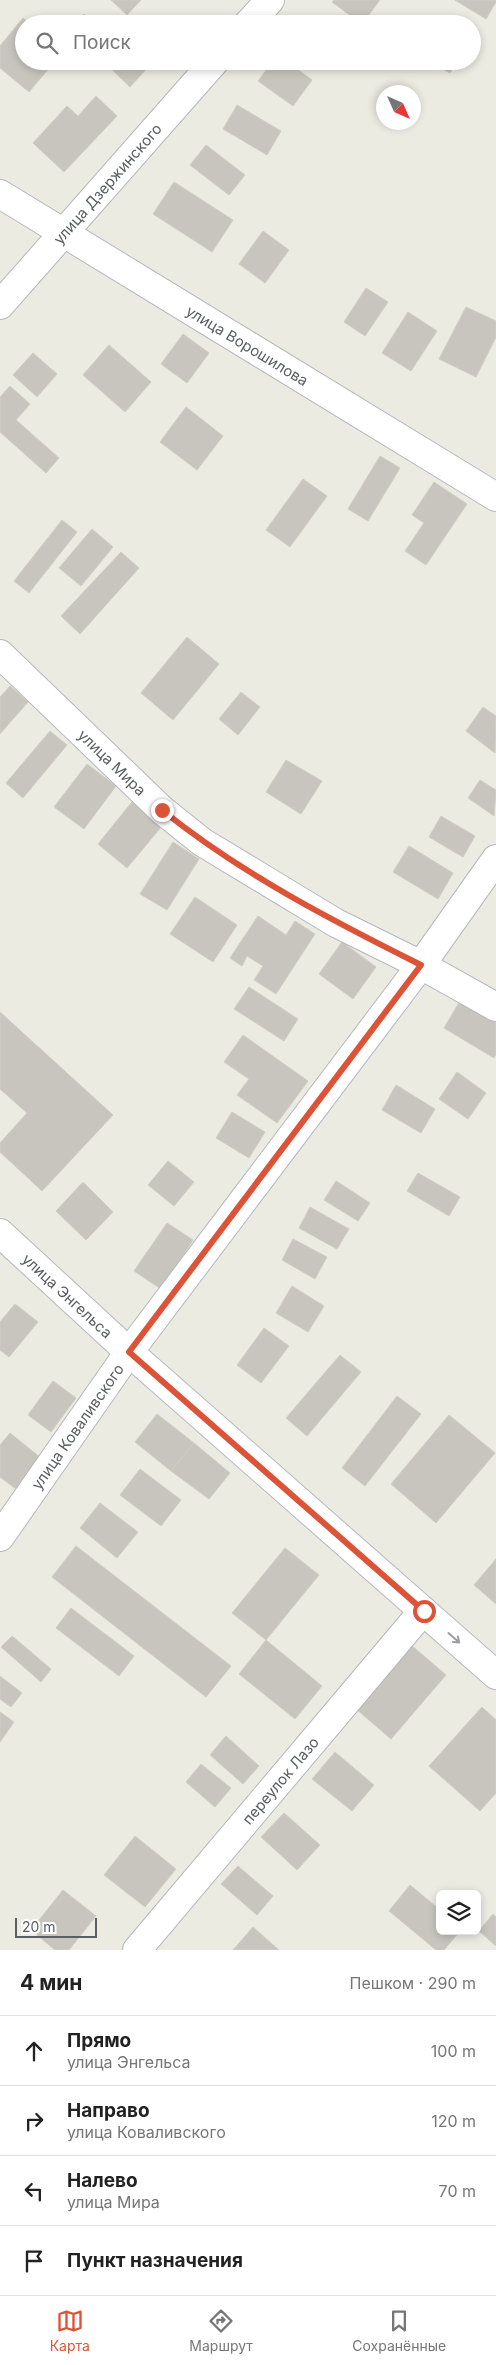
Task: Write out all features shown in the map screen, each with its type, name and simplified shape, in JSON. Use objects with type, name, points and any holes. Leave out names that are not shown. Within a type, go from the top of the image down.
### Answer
[{"type":"street","points":[[256,15],[270,0]]},
{"type":"street","name":"улица Дзержинского","points":[[0,305],[207,70]]},
{"type":"street","name":"улица Ворошилова","points":[[0,194],[496,497]]},
{"type":"street","name":"улица Мира","points":[[0,654],[162,810],[202,842],[336,923],[421,965],[496,1007]]},
{"type":"street","name":"улица Коваливского","points":[[0,1537],[129,1352],[421,965],[496,859]]},
{"type":"street","name":"улица Энгельса","points":[[0,1233],[129,1352],[496,1675]]},
{"type":"street","name":"переулок Лазо","points":[[137,1950],[424,1611]]},
{"type":"building","points":[[111,0],[141,0],[127,15]]},
{"type":"building","points":[[334,0],[380,0],[369,15],[350,15],[332,2]]},
{"type":"building","points":[[455,0],[496,0],[486,19]]},
{"type":"building","points":[[15,28],[15,70],[47,70],[29,92],[0,68],[0,46]]},
{"type":"building","points":[[112,70],[146,70],[130,87]]},
{"type":"building","points":[[266,70],[298,70],[312,80],[293,106],[258,81]]},
{"type":"building","points":[[96,96],[117,116],[64,172],[33,143],[67,106],[78,116]]},
{"type":"building","points":[[237,105],[281,131],[267,155],[223,129]]},
{"type":"building","points":[[206,145],[245,175],[229,195],[190,165]]},
{"type":"building","points":[[174,182],[233,220],[212,252],[153,214]]},
{"type":"building","points":[[263,231],[289,250],[265,283],[239,264]]},
{"type":"building","points":[[366,288],[388,302],[365,336],[344,322]]},
{"type":"building","points":[[466,307],[496,321],[496,337],[476,377],[439,359]]},
{"type":"building","points":[[408,312],[437,331],[411,371],[382,353]]},
{"type":"building","points":[[183,334],[209,353],[187,383],[161,364]]},
{"type":"building","points":[[109,345],[151,382],[125,412],[83,375]]},
{"type":"building","points":[[33,353],[57,374],[37,397],[13,375]]},
{"type":"building","points":[[10,386],[30,404],[16,420],[59,458],[46,473],[0,432],[0,397]]},
{"type":"building","points":[[186,407],[223,436],[197,470],[160,442]]},
{"type":"building","points":[[380,456],[400,468],[368,521],[348,509]]},
{"type":"building","points":[[303,479],[327,496],[290,547],[266,530]]},
{"type":"building","points":[[434,482],[467,504],[426,565],[405,551],[424,523],[412,515]]},
{"type":"building","points":[[62,520],[77,532],[29,593],[14,581]]},
{"type":"building","points":[[92,529],[113,547],[81,586],[59,568]]},
{"type":"building","points":[[121,552],[139,568],[80,634],[61,616]]},
{"type":"building","points":[[187,637],[219,664],[173,720],[141,693]]},
{"type":"building","points":[[10,686],[28,702],[0,734],[0,697]]},
{"type":"building","points":[[241,692],[260,707],[238,735],[219,719]]},
{"type":"building","points":[[483,707],[496,716],[495,753],[466,731]]},
{"type":"building","points":[[50,731],[67,745],[23,798],[6,783]]},
{"type":"building","points":[[286,760],[322,781],[301,814],[266,792]]},
{"type":"building","points":[[87,764],[116,786],[84,829],[54,807]]},
{"type":"building","points":[[480,780],[496,790],[494,816],[468,798]]},
{"type":"building","points":[[132,802],[162,826],[127,868],[98,844]]},
{"type":"building","points":[[441,816],[475,836],[463,857],[429,837]]},
{"type":"building","points":[[173,842],[199,859],[167,910],[140,894]]},
{"type":"building","points":[[409,846],[453,873],[438,899],[393,872]]},
{"type":"building","points":[[195,897],[237,925],[213,962],[170,934]]},
{"type":"building","points":[[258,916],[286,935],[295,921],[315,934],[276,994],[254,980],[263,966],[247,956],[242,966],[230,958]]},
{"type":"building","points":[[342,942],[376,967],[353,999],[319,974]]},
{"type":"building","points":[[249,987],[298,1019],[284,1041],[234,1009]]},
{"type":"building","points":[[460,1001],[496,1023],[496,1054],[494,1058],[444,1028]]},
{"type":"building","points":[[0,1012],[113,1115],[42,1191],[0,1152],[0,1143],[27,1113],[0,1089]]},
{"type":"building","points":[[243,1035],[308,1081],[277,1123],[237,1095],[249,1079],[224,1062]]},
{"type":"building","points":[[457,1072],[486,1093],[468,1119],[439,1099]]},
{"type":"building","points":[[396,1085],[435,1109],[421,1133],[382,1110]]},
{"type":"building","points":[[232,1112],[265,1132],[249,1158],[216,1138]]},
{"type":"building","points":[[168,1161],[194,1182],[174,1206],[148,1185]]},
{"type":"building","points":[[418,1173],[460,1197],[449,1216],[407,1191]]},
{"type":"building","points":[[336,1181],[370,1203],[358,1221],[324,1200]]},
{"type":"building","points":[[83,1182],[113,1212],[86,1240],[56,1211]]},
{"type":"building","points":[[310,1207],[349,1229],[337,1249],[299,1228]]},
{"type":"building","points":[[167,1223],[193,1240],[161,1289],[134,1271]]},
{"type":"building","points":[[293,1239],[327,1257],[315,1279],[282,1260]]},
{"type":"building","points":[[292,1286],[324,1306],[308,1332],[276,1313]]},
{"type":"building","points":[[15,1304],[38,1322],[9,1357],[0,1350],[0,1322]]},
{"type":"building","points":[[264,1328],[289,1346],[261,1383],[237,1365]]},
{"type":"building","points":[[340,1355],[361,1372],[307,1436],[286,1418]]},
{"type":"building","points":[[53,1381],[76,1398],[51,1432],[28,1415]]},
{"type":"building","points":[[397,1396],[421,1414],[365,1486],[342,1468]]},
{"type":"building","points":[[157,1414],[194,1443],[171,1471],[135,1442]]},
{"type":"building","points":[[449,1415],[495,1453],[436,1523],[391,1484]]},
{"type":"building","points":[[10,1433],[41,1458],[16,1489],[0,1477],[0,1445]]},
{"type":"building","points":[[194,1443],[230,1473],[209,1499],[171,1471]]},
{"type":"building","points":[[140,1469],[181,1500],[161,1526],[120,1495]]},
{"type":"building","points":[[100,1503],[138,1532],[117,1558],[80,1528]]},
{"type":"building","points":[[76,1546],[231,1666],[206,1697],[52,1577]]},
{"type":"building","points":[[285,1548],[319,1575],[266,1640],[232,1613]]},
{"type":"building","points":[[496,1559],[496,1604],[474,1585]]},
{"type":"building","points":[[71,1608],[134,1656],[119,1676],[56,1628]]},
{"type":"building","points":[[12,1636],[51,1669],[41,1682],[1,1647]]},
{"type":"building","points":[[266,1640],[322,1686],[295,1719],[239,1674]]},
{"type":"building","points":[[410,1644],[446,1675],[391,1739],[355,1708]]},
{"type":"building","points":[[0,1676],[22,1693],[11,1707],[0,1699]]},
{"type":"building","points":[[482,1707],[496,1720],[496,1793],[480,1811],[429,1766]]},
{"type":"building","points":[[0,1712],[14,1722],[0,1742]]},
{"type":"building","points":[[226,1736],[259,1766],[243,1784],[210,1755]]},
{"type":"building","points":[[335,1752],[374,1785],[352,1811],[312,1779]]},
{"type":"building","points":[[201,1764],[231,1788],[215,1807],[186,1782]]},
{"type":"building","points":[[284,1813],[320,1845],[297,1870],[261,1837]]},
{"type":"building","points":[[135,1836],[176,1869],[145,1907],[104,1875]]},
{"type":"building","points":[[238,1866],[273,1896],[257,1915],[221,1884]]},
{"type":"building","points":[[410,1885],[436,1907],[436,1935],[457,1935],[444,1950],[436,1950],[389,1911]]},
{"type":"building","points":[[63,1890],[96,1916],[69,1950],[55,1950],[31,1930]]},
{"type":"building","points":[[493,1914],[496,1917],[496,1946],[481,1933],[481,1929]]},
{"type":"building","points":[[253,1927],[279,1950],[233,1950]]},
{"type":"route","points":[[162,810],[202,842],[336,923],[421,965],[129,1352],[424,1611]]}]
